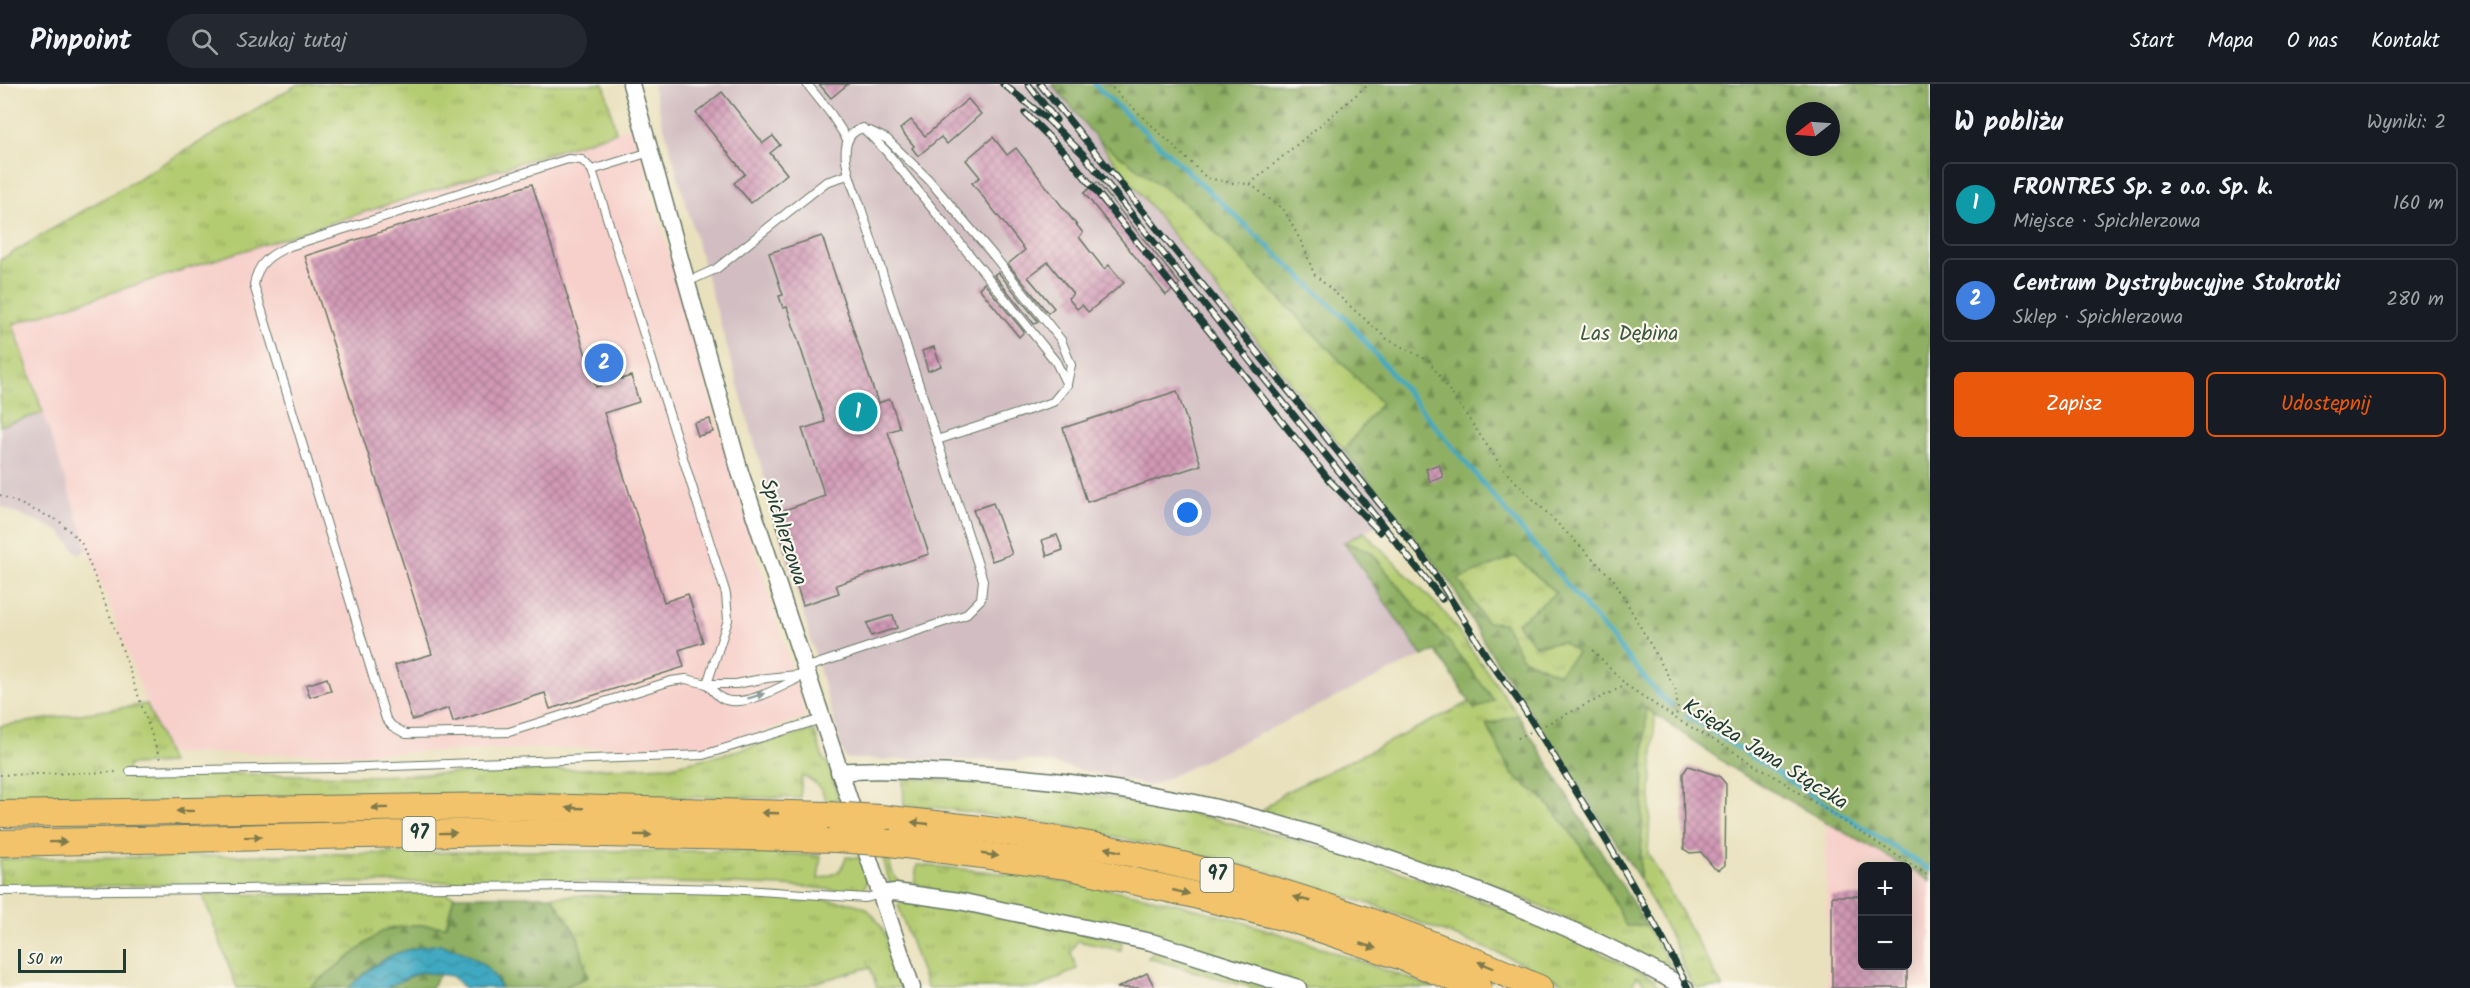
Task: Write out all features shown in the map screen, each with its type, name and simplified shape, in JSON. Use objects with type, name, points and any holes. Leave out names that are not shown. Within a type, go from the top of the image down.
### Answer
[{"type":"main road","name":"97","points":[[0,814],[501,806],[828,815],[990,831],[1101,847],[1213,874],[1322,904],[1460,954],[1539,988]]},
{"type":"main road","name":"97","points":[[0,843],[503,832],[837,839],[890,843],[1067,866],[1186,893],[1297,921],[1402,957],[1478,988]]},
{"type":"street","name":"Spichlerzowa","points":[[631,84],[740,472],[912,988]]},
{"type":"street","points":[[839,772],[868,769],[1016,776],[1093,785],[1196,803],[1398,862],[1512,904],[1665,983],[1685,988]]},
{"type":"street","points":[[880,894],[895,892],[959,902],[1151,942],[1298,988]]},
{"type":"lane","points":[[707,684],[728,620],[726,594],[592,170],[582,160],[568,159],[290,246],[267,258],[260,266],[254,285],[382,707],[392,726],[406,734],[509,732],[670,681],[686,679],[707,684],[735,684],[805,671],[965,615],[981,600],[983,580],[859,202],[848,175],[847,139],[807,84]]},
{"type":"lane","points":[[847,139],[853,130],[863,128],[887,139],[928,179],[1061,340],[1071,366],[1067,385],[1053,402],[937,440]]},
{"type":"lane","points":[[863,128],[886,151],[1056,362],[1067,385]]},
{"type":"lane","points":[[592,170],[650,152]]},
{"type":"lane","points":[[687,282],[716,268],[826,182],[848,175]]},
{"type":"lane","points":[[707,684],[721,698],[732,701],[748,699],[771,692],[805,671]]},
{"type":"lane","points":[[130,771],[349,768],[703,755],[822,719]]},
{"type":"lane","points":[[0,891],[577,886],[728,889],[866,898],[880,894]]},
{"type":"path","points":[[1108,84],[1207,178],[1250,184],[1284,210],[1304,245],[1314,274],[1387,339],[1429,361],[1504,470],[1614,580],[1675,688],[1678,709],[1676,718]]},
{"type":"path","points":[[1250,184],[1369,84]]},
{"type":"path","points":[[0,495],[59,521],[81,542],[145,711],[163,771]]},
{"type":"path","name":"Księdza Jana Stączka","points":[[1593,650],[1626,685],[1676,718],[1752,762],[1930,877]]},
{"type":"path","points":[[1518,738],[1626,685]]},
{"type":"path","points":[[0,775],[130,771]]},
{"type":"shaded area","points":[[1052,84],[1396,516],[1344,542],[1422,656],[1151,786],[1040,761],[845,759],[652,85]]},
{"type":"shaded area","points":[[633,126],[722,439],[806,717],[715,748],[607,747],[341,754],[166,753],[88,549],[12,324]]},
{"type":"shaded area","points":[[43,413],[88,549],[79,555],[60,531],[0,506],[0,426]]},
{"type":"shaded area","points":[[1826,822],[1899,862],[1858,862],[1858,970],[1912,970],[1912,870],[1930,881],[1930,988],[1827,988]]},
{"type":"green space","points":[[298,84],[604,84],[616,132],[13,324],[43,413],[0,426],[0,260]]},
{"type":"green space","name":"Las Dębina","points":[[1052,84],[1930,84],[1930,881],[1912,871],[1912,862],[1897,862],[1735,770],[1646,708],[1640,879],[1484,642],[1450,582],[1344,450],[1381,403],[1193,209],[1097,139]],"holes":[[[1515,556],[1556,593],[1517,623],[1535,645],[1563,642],[1577,653],[1558,674],[1522,658],[1504,623],[1486,622],[1458,579]]]},
{"type":"green space","points":[[1097,139],[1193,209],[1381,403],[1344,450]]},
{"type":"green space","points":[[1364,532],[1445,613],[1518,715],[1487,726],[1510,771],[1555,812],[1609,892],[1626,926],[1646,925],[1675,972],[1532,902],[1342,834],[1260,813],[1282,794],[1470,702],[1475,710],[1449,642],[1410,601],[1371,552],[1344,542]]},
{"type":"green space","points":[[1344,542],[1371,552],[1410,601],[1449,642],[1494,700],[1475,710],[1436,651],[1422,656]]},
{"type":"green space","points":[[1515,556],[1556,593],[1517,623],[1535,645],[1564,642],[1578,653],[1558,674],[1522,658],[1504,623],[1486,622],[1458,579]]},
{"type":"green space","points":[[147,704],[171,763],[128,765],[127,777],[217,774],[373,776],[671,766],[810,731],[815,733],[824,761],[828,762],[839,799],[826,801],[817,785],[802,776],[800,798],[559,796],[0,806],[0,726]]},
{"type":"green space","points":[[1646,708],[1655,715],[1648,853],[1723,988],[1698,988],[1691,984],[1673,941],[1640,879]]},
{"type":"green space","points":[[1518,715],[1646,925],[1626,926],[1600,875],[1567,827],[1542,798],[1510,771],[1486,725]]},
{"type":"green space","points":[[903,778],[1008,784],[1071,791],[1126,800],[1288,838],[1395,871],[1518,915],[1637,970],[1654,979],[1657,988],[1649,988],[1637,976],[1631,988],[1575,988],[1501,954],[1377,906],[1238,864],[1077,828],[934,807],[904,806]]},
{"type":"green space","points":[[542,851],[739,851],[821,856],[818,879],[840,870],[846,857],[860,858],[865,872],[866,885],[860,893],[807,887],[732,884],[514,881],[0,887],[0,859]]},
{"type":"green space","points":[[883,859],[890,860],[893,875],[896,878],[914,887],[917,865],[1037,878],[1157,899],[1263,928],[1436,988],[1306,988],[1226,959],[891,887]]},
{"type":"green space","points":[[438,891],[454,896],[446,926],[413,925],[384,930],[309,988],[237,988],[203,895],[350,895]]},
{"type":"green space","points":[[679,895],[808,898],[855,904],[867,909],[880,925],[890,946],[903,988],[877,988],[870,967],[797,988],[562,988],[588,977],[578,937],[552,896]]},
{"type":"green space","points":[[454,896],[552,896],[578,937],[588,977],[562,988],[500,988],[498,978],[373,965],[349,988],[309,988],[384,930],[413,925],[446,926]]},
{"type":"green space","points":[[904,900],[1029,920],[1122,942],[1121,950],[1077,941],[1071,952],[1077,969],[1037,988],[927,988],[898,905]]},
{"type":"green space","points":[[1153,952],[1273,988],[1253,988],[1148,958]]},
{"type":"green space","points":[[420,972],[440,974],[431,988],[386,988]]},
{"type":"water","points":[[440,944],[476,959],[491,972],[500,988],[465,988],[452,976],[420,972],[386,988],[349,988],[370,969],[390,956]]},
{"type":"building","points":[[819,84],[848,84],[831,98]]},
{"type":"building","points":[[722,92],[763,143],[773,136],[780,145],[770,153],[787,174],[751,203],[734,183],[745,174],[696,113]]},
{"type":"building","points":[[968,99],[981,114],[947,144],[941,137],[918,156],[912,148],[914,146],[900,129],[911,120],[925,136]]},
{"type":"building","points":[[993,137],[1007,155],[1016,148],[1083,233],[1079,237],[1104,269],[1109,265],[1124,283],[1088,312],[1082,305],[1077,309],[1068,298],[1073,294],[1048,262],[1028,277],[1054,308],[1048,313],[1008,264],[1025,250],[972,183],[980,177],[966,160]]},
{"type":"building","points":[[1097,182],[1180,284],[1166,295],[1084,193]]},
{"type":"building","points":[[532,184],[596,387],[631,376],[639,402],[604,413],[664,602],[688,594],[703,642],[679,650],[684,667],[550,709],[545,693],[453,722],[449,708],[412,720],[395,665],[432,654],[305,256]]},
{"type":"building","points":[[822,236],[878,403],[890,399],[900,428],[888,432],[929,554],[836,585],[839,593],[803,605],[773,514],[825,496],[802,429],[825,422],[787,307],[783,308],[779,296],[783,295],[769,253]]},
{"type":"building","points":[[998,272],[1038,321],[1034,324],[994,275]]},
{"type":"building","points":[[984,283],[1024,332],[1019,337],[979,288]]},
{"type":"building","points":[[934,347],[941,366],[928,371],[922,351]]},
{"type":"building","points":[[1177,391],[1201,465],[1087,502],[1063,428]]},
{"type":"building","points":[[710,419],[713,432],[698,436],[694,423]]},
{"type":"building","points":[[1439,464],[1443,477],[1430,482],[1426,469]]},
{"type":"building","points":[[993,503],[1012,554],[992,561],[973,510]]},
{"type":"building","points":[[1057,535],[1063,550],[1047,556],[1042,540]]},
{"type":"building","points":[[893,615],[897,628],[871,636],[867,623]]},
{"type":"building","points":[[327,678],[331,691],[310,697],[306,685]]},
{"type":"building","points":[[1688,766],[1719,776],[1726,784],[1725,865],[1719,870],[1714,868],[1701,852],[1690,853],[1684,849],[1683,774]]},
{"type":"building","points":[[1832,896],[1858,896],[1858,970],[1907,970],[1907,988],[1832,988]]},
{"type":"building","points":[[1147,973],[1155,988],[1117,988]]},
{"type":"waterway","points":[[1094,84],[1348,321],[1659,695],[1671,705]]},
{"type":"waterway","points":[[1686,715],[1930,870]]},
{"type":"railway","points":[[1003,84],[1047,119],[1083,154],[1442,599]]},
{"type":"railway","points":[[1028,84],[1056,120]]},
{"type":"railway","points":[[1040,84],[1423,557],[1487,657],[1520,702],[1589,812],[1650,916],[1688,988]]},
{"type":"railway","points":[[1025,113],[1067,155],[1329,480],[1380,532]]},
{"type":"place","name":"Centrum Dystrybucyjne Stokrotki","points":[[604,363]]},
{"type":"place","name":"FRONTRES Sp. z o.o. Sp. k.","points":[[858,412]]}]
